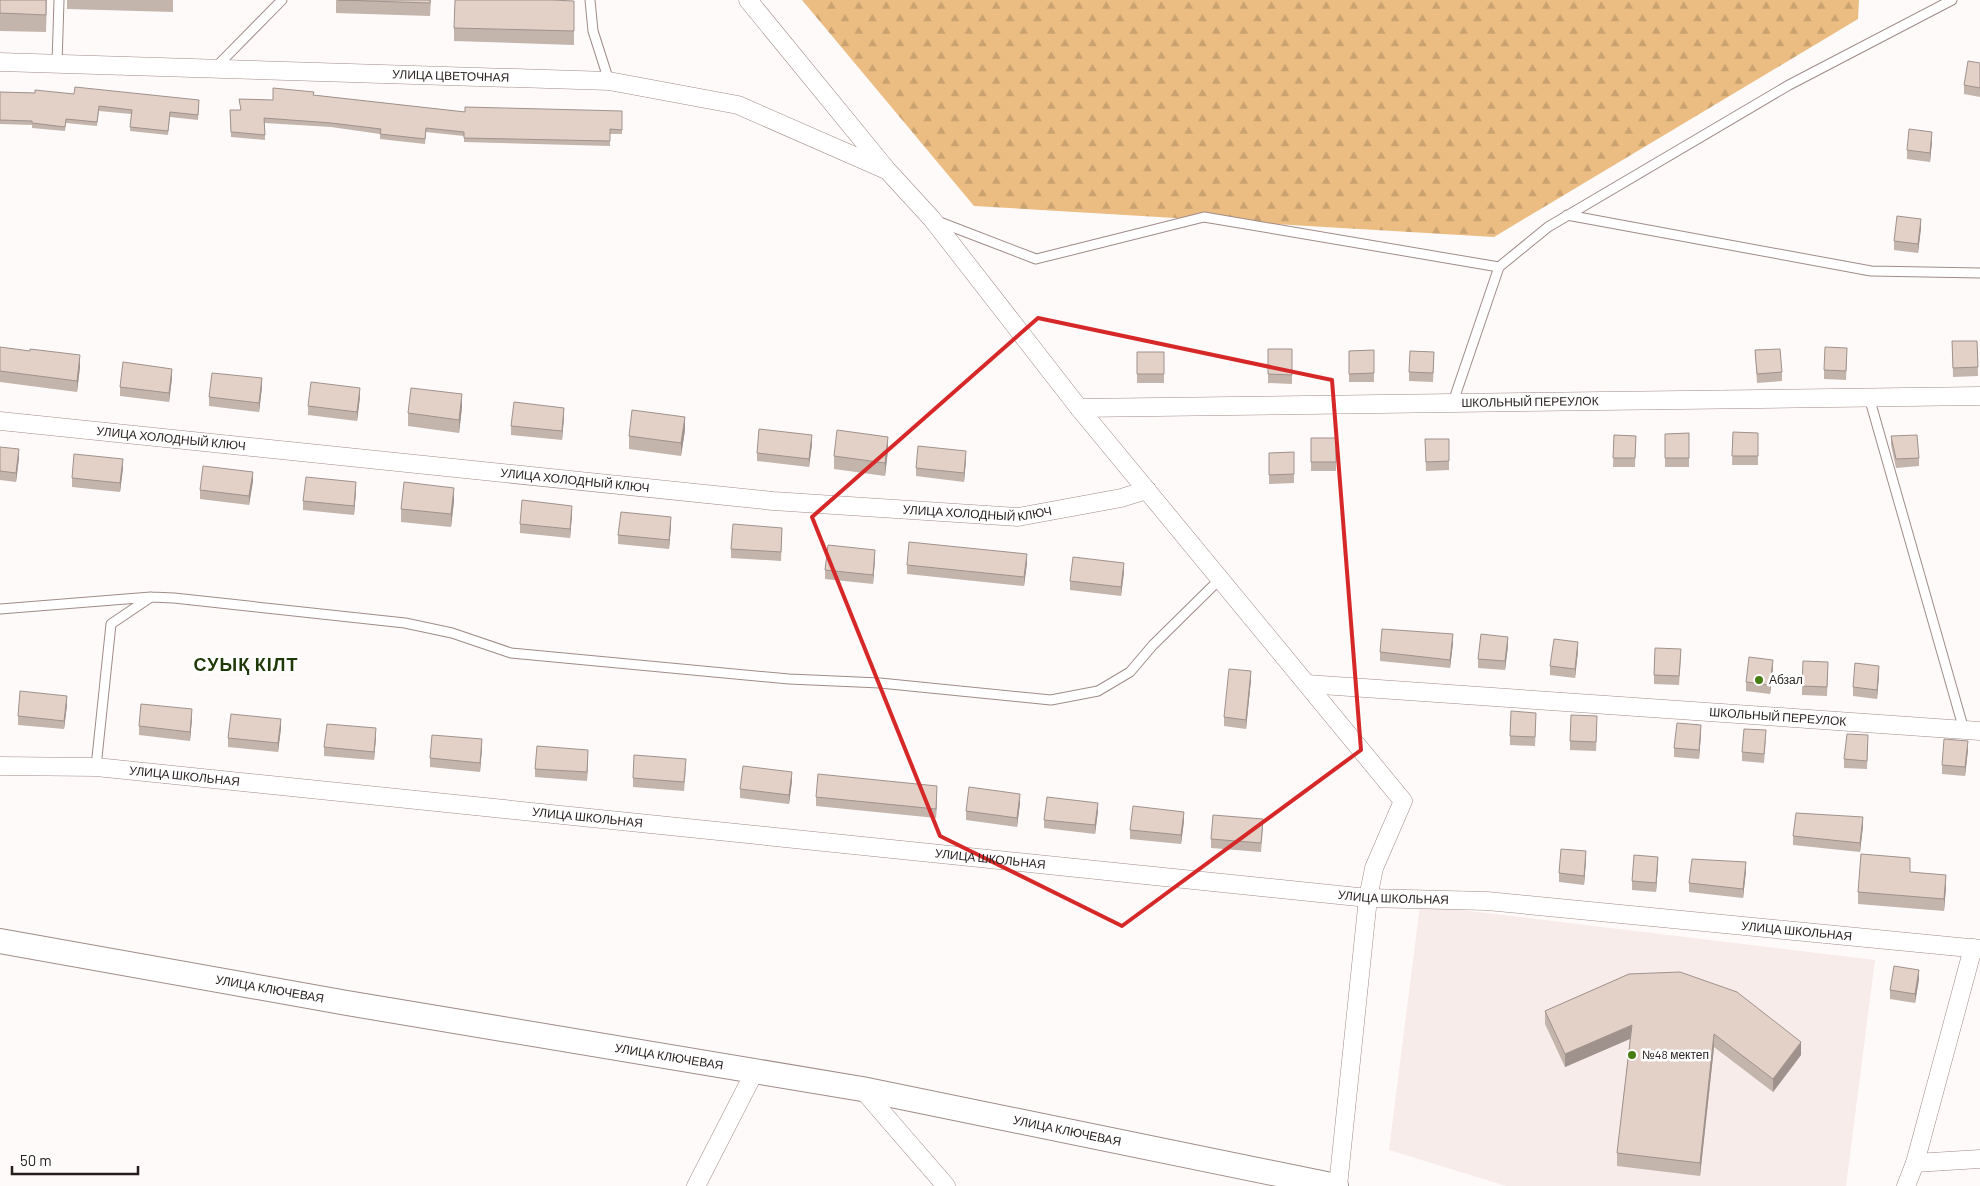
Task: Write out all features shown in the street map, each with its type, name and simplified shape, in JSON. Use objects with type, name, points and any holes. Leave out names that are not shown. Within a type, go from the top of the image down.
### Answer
[{"type":"street","points":[[748,0],[887,170],[932,219],[1079,408],[1221,578],[1403,802],[1374,868],[1368,898],[1337,1186]]},
{"type":"street","name":"УЛИЦА ЦВЕТОЧНАЯ","points":[[0,62],[609,81],[738,105],[887,170]]},
{"type":"street","name":"ШКОЛЬНЫЙ ПЕРЕУЛОК","points":[[1079,408],[1980,396]]},
{"type":"street","name":"УЛИЦА ХОЛОДНЫЙ КЛЮЧ","points":[[0,421],[773,501],[1018,517],[1120,498],[1147,490]]},
{"type":"street","name":"ШКОЛЬНЫЙ ПЕРЕУЛОК","points":[[1307,684],[1972,730]]},
{"type":"street","name":"УЛИЦА ШКОЛЬНАЯ","points":[[0,766],[96,767],[1368,898],[1486,901],[1976,949]]},
{"type":"street","name":"УЛИЦА КЛЮЧЕВАЯ","points":[[0,941],[347,1003],[862,1089],[1337,1186]]},
{"type":"street","points":[[1906,1186],[1915,1163],[1976,949]]},
{"type":"street","points":[[696,1186],[755,1071]]},
{"type":"street","points":[[862,1089],[946,1186]]},
{"type":"street","points":[[1915,1163],[1980,1159]]},
{"type":"street","points":[[927,1186],[928,1164]]},
{"type":"lane","points":[[58,64],[59,0]]},
{"type":"lane","points":[[215,68],[282,0]]},
{"type":"lane","points":[[590,0],[593,31],[609,81]]},
{"type":"lane","points":[[1453,402],[1499,267],[1548,227],[1789,85],[1952,0]]},
{"type":"lane","points":[[1568,215],[1871,271],[1980,273]]},
{"type":"lane","points":[[932,219],[1036,259],[1204,217],[1499,267]]},
{"type":"lane","points":[[1869,397],[1972,730]]},
{"type":"lane","points":[[0,608],[151,597],[337,614],[405,623],[452,633],[511,653],[789,679],[880,683],[1051,700],[1098,691],[1130,672],[1153,645],[1221,578]]},
{"type":"lane","points":[[96,767],[110,624],[151,597]]},
{"type":"highlighted area","points":[[1038,318],[1332,380],[1361,750],[1122,926],[940,836],[812,517]]},
{"type":"shaded area","name":"№48 мектеп","points":[[1420,905],[1875,960],[1846,1186],[1506,1186],[1389,1150]]},
{"type":"green space","points":[[802,0],[1859,0],[1858,19],[1494,237],[974,206]]},
{"type":"building","points":[[0,0],[46,0],[46,15],[0,13]]},
{"type":"building","points":[[338,0],[430,0],[430,3]]},
{"type":"building","points":[[455,0],[574,1],[574,31],[454,28]]},
{"type":"building","points":[[1968,61],[1980,63],[1980,88],[1964,85]]},
{"type":"building","points":[[75,87],[199,100],[198,115],[170,112],[168,131],[130,127],[132,110],[99,106],[97,122],[66,119],[65,127],[32,123],[32,121],[0,120],[0,92],[35,93],[35,90],[74,94]]},
{"type":"building","points":[[273,88],[314,92],[313,95],[465,112],[465,107],[622,111],[622,130],[610,129],[610,141],[464,138],[464,132],[426,128],[425,139],[380,134],[381,129],[264,118],[265,135],[231,132],[230,110],[241,110],[239,99],[273,100]]},
{"type":"building","points":[[1909,129],[1932,132],[1930,153],[1907,150]]},
{"type":"building","points":[[1897,216],[1921,219],[1918,244],[1894,241]]},
{"type":"building","points":[[1952,341],[1977,341],[1978,367],[1953,368]]},
{"type":"building","points":[[0,347],[80,355],[77,381],[0,371]]},
{"type":"building","points":[[1825,347],[1847,348],[1846,371],[1824,370]]},
{"type":"building","points":[[1268,349],[1292,349],[1292,375],[1268,374]]},
{"type":"building","points":[[1780,349],[1782,372],[1757,374],[1755,350]]},
{"type":"building","points":[[1374,350],[1374,373],[1349,374],[1349,351]]},
{"type":"building","points":[[1410,351],[1434,352],[1433,373],[1409,372]]},
{"type":"building","points":[[1137,352],[1164,352],[1164,374],[1137,374]]},
{"type":"building","points":[[123,362],[172,369],[169,393],[120,387]]},
{"type":"building","points":[[212,373],[262,378],[259,403],[209,397]]},
{"type":"building","points":[[311,382],[360,388],[357,412],[308,406]]},
{"type":"building","points":[[411,388],[462,394],[459,420],[408,413]]},
{"type":"building","points":[[514,402],[564,408],[562,431],[511,426]]},
{"type":"building","points":[[632,410],[685,417],[681,443],[629,436]]},
{"type":"building","points":[[759,429],[812,435],[809,459],[757,453]]},
{"type":"building","points":[[837,430],[888,437],[885,463],[834,456]]},
{"type":"building","points":[[1733,432],[1758,433],[1758,456],[1732,456]]},
{"type":"building","points":[[1689,433],[1689,458],[1665,458],[1665,434]]},
{"type":"building","points":[[1614,435],[1636,436],[1635,458],[1613,458]]},
{"type":"building","points":[[1917,435],[1919,458],[1896,459],[1891,436]]},
{"type":"building","points":[[1311,438],[1336,438],[1336,462],[1311,462]]},
{"type":"building","points":[[1425,439],[1449,439],[1449,461],[1426,462]]},
{"type":"building","points":[[918,446],[966,451],[964,473],[916,468]]},
{"type":"building","points":[[0,447],[19,449],[16,473],[0,471]]},
{"type":"building","points":[[1294,452],[1294,474],[1269,475],[1269,453]]},
{"type":"building","points":[[74,454],[123,459],[120,483],[72,478]]},
{"type":"building","points":[[203,466],[253,472],[249,496],[200,490]]},
{"type":"building","points":[[306,477],[356,482],[354,506],[303,501]]},
{"type":"building","points":[[404,482],[454,488],[451,514],[401,509]]},
{"type":"building","points":[[522,500],[572,506],[570,529],[520,524]]},
{"type":"building","points":[[621,512],[671,517],[669,540],[618,535]]},
{"type":"building","points":[[733,524],[782,528],[781,552],[731,549]]},
{"type":"building","points":[[909,542],[1027,554],[1024,577],[907,565]]},
{"type":"building","points":[[828,545],[875,550],[873,575],[825,570]]},
{"type":"building","points":[[1073,557],[1124,563],[1121,587],[1070,581]]},
{"type":"building","points":[[1382,629],[1453,634],[1450,660],[1380,652]]},
{"type":"building","points":[[1481,634],[1508,637],[1505,661],[1478,659]]},
{"type":"building","points":[[1554,639],[1578,642],[1575,669],[1550,666]]},
{"type":"building","points":[[1655,648],[1681,649],[1679,676],[1654,675]]},
{"type":"building","name":"Абзал","points":[[1749,657],[1773,660],[1770,685],[1746,682]]},
{"type":"building","points":[[1803,661],[1828,662],[1827,687],[1802,686]]},
{"type":"building","points":[[1855,663],[1879,666],[1877,690],[1853,687]]},
{"type":"building","points":[[1229,669],[1251,671],[1246,720],[1224,717]]},
{"type":"building","points":[[20,691],[67,696],[64,721],[18,716]]},
{"type":"building","points":[[141,704],[192,709],[190,732],[139,726]]},
{"type":"building","points":[[1511,711],[1536,713],[1535,737],[1510,736]]},
{"type":"building","points":[[231,714],[281,719],[278,743],[228,738]]},
{"type":"building","points":[[1571,715],[1597,716],[1596,742],[1570,741]]},
{"type":"building","points":[[1677,723],[1701,725],[1699,750],[1674,748]]},
{"type":"building","points":[[327,724],[376,728],[374,752],[324,747]]},
{"type":"building","points":[[1744,729],[1766,730],[1764,754],[1742,752]]},
{"type":"building","points":[[1847,734],[1868,735],[1867,761],[1844,759]]},
{"type":"building","points":[[432,735],[482,739],[480,763],[430,758]]},
{"type":"building","points":[[1944,739],[1968,741],[1965,767],[1942,765]]},
{"type":"building","points":[[537,746],[588,750],[587,772],[535,769]]},
{"type":"building","points":[[634,755],[686,759],[684,782],[633,778]]},
{"type":"building","points":[[743,766],[792,772],[789,795],[740,789]]},
{"type":"building","points":[[818,774],[937,786],[936,809],[816,797]]},
{"type":"building","points":[[969,787],[1020,794],[1017,818],[966,811]]},
{"type":"building","points":[[1047,797],[1098,803],[1095,825],[1044,820]]},
{"type":"building","points":[[1133,806],[1184,812],[1181,835],[1130,830]]},
{"type":"building","points":[[1796,813],[1863,817],[1860,843],[1793,836]]},
{"type":"building","points":[[1213,815],[1263,819],[1261,843],[1211,839]]},
{"type":"building","points":[[1561,849],[1586,851],[1584,876],[1559,873]]},
{"type":"building","points":[[1861,854],[1910,858],[1910,872],[1946,875],[1944,899],[1858,892]]},
{"type":"building","points":[[1634,855],[1658,857],[1656,883],[1632,881]]},
{"type":"building","points":[[1692,859],[1746,862],[1743,889],[1689,883]]},
{"type":"building","points":[[1894,966],[1919,970],[1915,994],[1890,990]]},
{"type":"building","points":[[1680,972],[1737,992],[1801,1042],[1773,1079],[1714,1034],[1700,1163],[1617,1153],[1632,1025],[1565,1054],[1545,1011],[1629,974]]},
{"type":"place","name":"Абзал","points":[[1759,680]]},
{"type":"place","name":"№48 мектеп","points":[[1632,1055]]},
{"type":"district","name":"СУЫҚ КІЛТ","points":[[246,665]]}]
